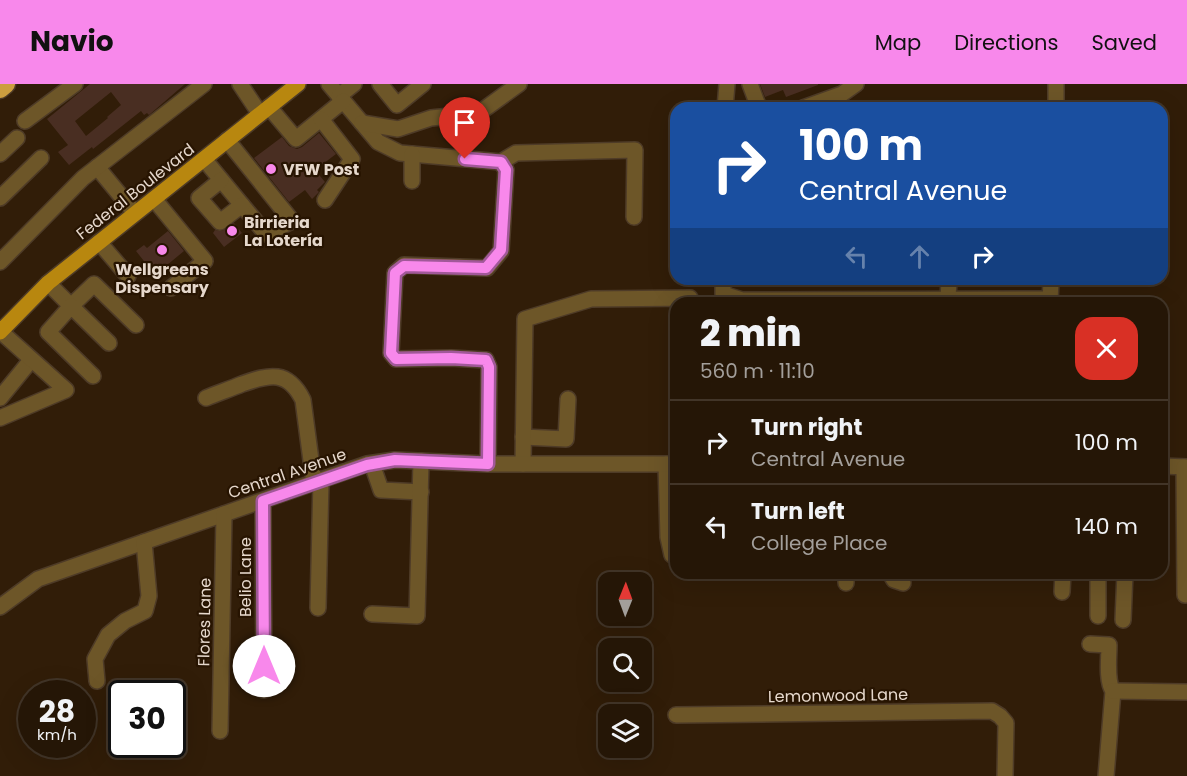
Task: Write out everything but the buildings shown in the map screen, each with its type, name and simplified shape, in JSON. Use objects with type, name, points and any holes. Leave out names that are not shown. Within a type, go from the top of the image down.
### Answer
[{"type":"highway","points":[[0,89],[6,84]]},
{"type":"main road","name":"Federal Boulevard","points":[[0,332],[48,283],[298,84]]},
{"type":"street","points":[[25,121],[75,84]]},
{"type":"street","points":[[0,262],[83,178],[204,84]]},
{"type":"street","points":[[240,84],[296,140],[321,119],[337,94],[354,84]]},
{"type":"street","points":[[380,84],[397,105],[423,84]]},
{"type":"street","points":[[362,123],[398,129],[431,118],[479,113],[519,84]]},
{"type":"street","points":[[726,102],[727,84]]},
{"type":"street","points":[[750,84],[757,102]]},
{"type":"street","points":[[820,102],[842,94],[856,84]]},
{"type":"street","points":[[1056,84],[1056,102]]},
{"type":"street","points":[[337,94],[378,142],[400,153],[501,162],[516,153],[635,150],[634,217]]},
{"type":"street","points":[[321,119],[352,159],[325,200]]},
{"type":"street","points":[[0,154],[17,138]]},
{"type":"street","points":[[204,159],[266,234],[292,221],[227,140]]},
{"type":"street","points":[[411,181],[412,154]]},
{"type":"street","points":[[0,198],[41,158]]},
{"type":"street","points":[[488,464],[489,367],[486,360],[396,359],[391,353],[395,273],[404,266],[486,268],[501,250],[506,170],[501,162]]},
{"type":"street","points":[[97,167],[135,213]]},
{"type":"street","points":[[221,180],[200,198],[220,222],[242,205]]},
{"type":"street","points":[[154,199],[205,261],[171,288]]},
{"type":"street","points":[[99,242],[128,276]]},
{"type":"street","points":[[48,283],[109,343]]},
{"type":"street","points":[[93,376],[48,332],[94,284],[136,325]]},
{"type":"street","points":[[723,287],[738,297]]},
{"type":"street","points":[[523,464],[525,320],[591,299],[670,298]]},
{"type":"street","points":[[0,332],[66,390],[0,418]]},
{"type":"street","points":[[0,398],[31,360]]},
{"type":"street","points":[[206,398],[263,376],[285,380],[298,391],[303,400],[318,482],[318,609]]},
{"type":"street","points":[[523,437],[566,439],[568,399]]},
{"type":"street","name":"Central Avenue","points":[[0,607],[38,579],[372,464],[395,460],[488,464],[670,464]]},
{"type":"street","points":[[372,614],[417,616],[421,461]]},
{"type":"street","points":[[372,464],[381,490],[421,492]]},
{"type":"street","points":[[1168,466],[1185,466],[1185,595]]},
{"type":"street","points":[[670,488],[668,537],[670,546]]},
{"type":"street","name":"Belio Lane","points":[[263,501],[264,690]]},
{"type":"street","name":"Flores Lane","points":[[220,731],[224,514]]},
{"type":"street","points":[[97,681],[95,659],[108,635],[125,621],[145,611],[149,596],[144,542]]},
{"type":"street","points":[[893,579],[903,583]]},
{"type":"street","points":[[1062,592],[1063,579]]},
{"type":"street","points":[[1098,579],[1098,616]]},
{"type":"street","points":[[1124,620],[1125,579]]},
{"type":"street","points":[[1090,644],[1109,645],[1109,681],[1113,691],[1106,776]]},
{"type":"street","points":[[1113,691],[1186,692]]},
{"type":"street","name":"Lemonwood Lane","points":[[676,715],[992,711],[1006,723],[1005,776]]},
{"type":"place","name":"VFW Post","points":[[271,169]]},
{"type":"place","name":"Birrieria La Lotería","points":[[232,231]]},
{"type":"place","name":"Wellgreens Dispensary","points":[[162,250]]},
{"type":"route","points":[[264,666],[263,501],[367,465],[395,460],[488,464],[489,367],[486,360],[396,359],[391,353],[395,273],[404,266],[486,268],[501,250],[506,170],[501,162],[465,159]]}]
